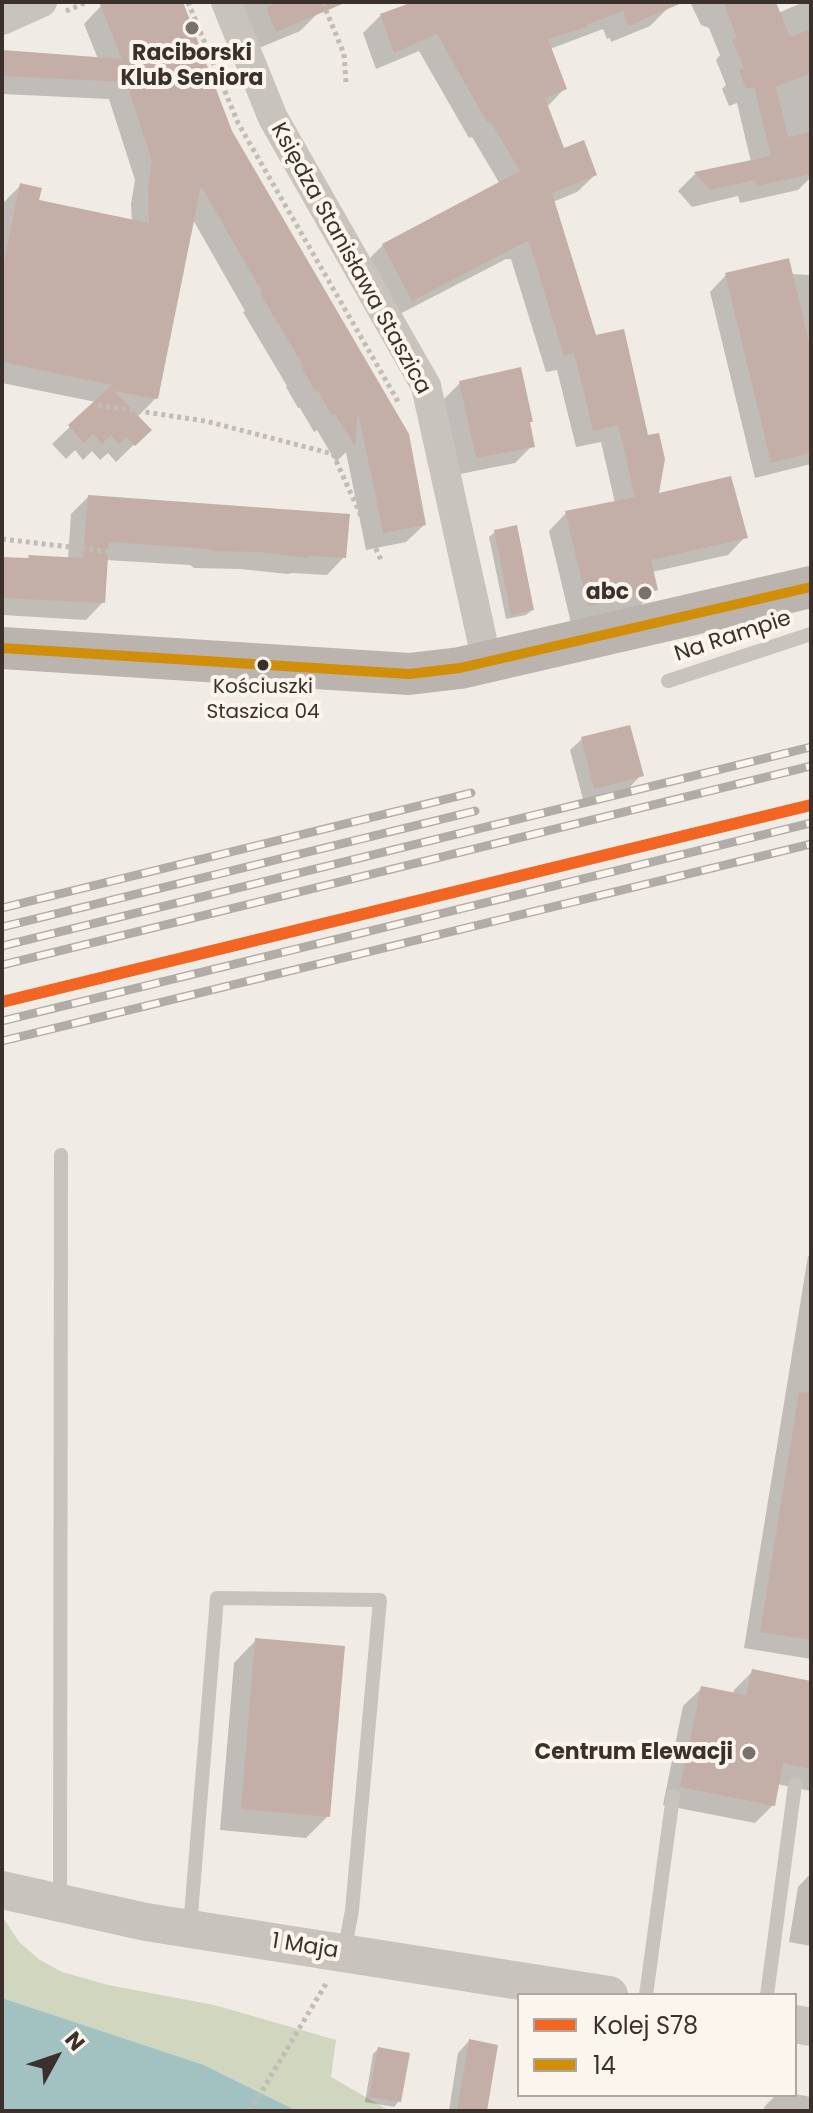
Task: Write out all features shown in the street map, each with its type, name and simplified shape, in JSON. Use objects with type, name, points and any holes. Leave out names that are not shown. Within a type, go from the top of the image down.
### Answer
[{"type":"main road","points":[[2,648],[409,674],[460,668],[811,587]]},
{"type":"street","points":[[2,20],[42,2]]},
{"type":"street","name":"Księdza Stanisława Staszica","points":[[226,2],[273,118],[426,386],[487,662]]},
{"type":"street","name":"1 Maja","points":[[2,1890],[146,1922],[596,1993]]},
{"type":"lane","name":"Na Rampie","points":[[668,681],[811,634]]},
{"type":"lane","points":[[60,1904],[61,1155]]},
{"type":"lane","points":[[190,1929],[217,1598],[380,1600],[352,1910],[344,1953]]},
{"type":"lane","points":[[767,1993],[795,1785]]},
{"type":"lane","points":[[646,1993],[673,1796]]},
{"type":"path","points":[[188,2],[238,123],[405,413]]},
{"type":"path","points":[[324,2],[344,54],[346,82]]},
{"type":"path","points":[[98,405],[205,421],[333,454],[381,560]]},
{"type":"path","points":[[2,539],[120,553]]},
{"type":"path","points":[[250,2111],[344,1953]]},
{"type":"green space","points":[[2,1916],[19,1942],[40,1960],[62,1972],[108,1985],[214,2005],[336,2040],[331,2077],[390,2111],[297,2111],[204,2065],[2,1998]]},
{"type":"water","points":[[2,1998],[204,2065],[297,2111],[2,2111]]},
{"type":"building","points":[[99,2],[183,2],[232,131],[409,434],[426,525],[383,533],[358,412],[355,446],[335,414],[332,416],[316,392],[201,186],[158,399],[114,391],[152,430],[135,446],[126,437],[119,444],[111,435],[102,444],[93,434],[84,443],[68,425],[112,385],[2,362],[2,271],[20,183],[42,188],[39,200],[149,223],[148,185],[152,161],[126,82],[2,76],[2,50],[122,59]]},
{"type":"building","points":[[280,2],[347,2],[276,32],[266,7]]},
{"type":"building","points":[[413,2],[684,2],[628,26],[623,11],[548,39],[567,89],[545,98],[564,148],[584,140],[597,175],[552,193],[596,335],[624,329],[648,435],[659,433],[665,459],[659,493],[731,476],[748,538],[651,560],[658,590],[588,606],[565,511],[635,497],[618,425],[593,431],[574,353],[564,356],[529,242],[412,301],[382,244],[520,171],[490,121],[487,122],[437,34],[394,53],[380,14]]},
{"type":"building","points":[[723,2],[776,2],[790,37],[811,29],[811,73],[776,87],[788,137],[811,132],[811,174],[757,186],[755,180],[710,190],[694,172],[771,156],[754,87],[746,89],[739,70],[744,68],[732,40],[737,38]]},
{"type":"building","points":[[789,258],[811,350],[811,453],[771,463],[725,273]]},
{"type":"building","points":[[521,367],[535,447],[476,458],[459,381]]},
{"type":"building","points":[[88,495],[350,514],[346,558],[307,558],[109,542],[105,603],[2,598],[2,557],[83,558]]},
{"type":"building","points":[[517,525],[534,610],[511,615],[494,530]]},
{"type":"building","points":[[630,725],[644,776],[594,789],[581,737]]},
{"type":"building","points":[[799,1392],[811,1393],[811,1640],[760,1632]]},
{"type":"building","points":[[255,1638],[345,1646],[330,1817],[241,1809]]},
{"type":"building","name":"Centrum Elewacji","points":[[752,1669],[811,1681],[811,1769],[783,1763],[775,1806],[680,1787],[701,1686],[746,1695]]},
{"type":"building","points":[[469,2039],[498,2045],[487,2111],[457,2111]]},
{"type":"building","points":[[378,2047],[410,2053],[401,2102],[369,2097]]},
{"type":"railway","points":[[2,946],[811,747]]},
{"type":"railway","points":[[2,965],[811,766]]},
{"type":"railway","points":[[2,908],[471,793]]},
{"type":"railway","points":[[2,927],[475,811]]},
{"type":"railway","points":[[2,1021],[811,823]]},
{"type":"railway","points":[[2,1041],[811,844]]},
{"type":"rail line","name":"S78","points":[[2,1002],[811,805]]},
{"type":"transit line","name":"14","points":[[2,648],[409,674],[460,668],[811,587]]},
{"type":"place","name":"Raciborski Klub Seniora","points":[[192,28]]},
{"type":"place","name":"abc","points":[[645,593]]},
{"type":"place","name":"Kościuszki Staszica 04","points":[[263,665]]},
{"type":"place","name":"Centrum Elewacji","points":[[749,1753]]}]
